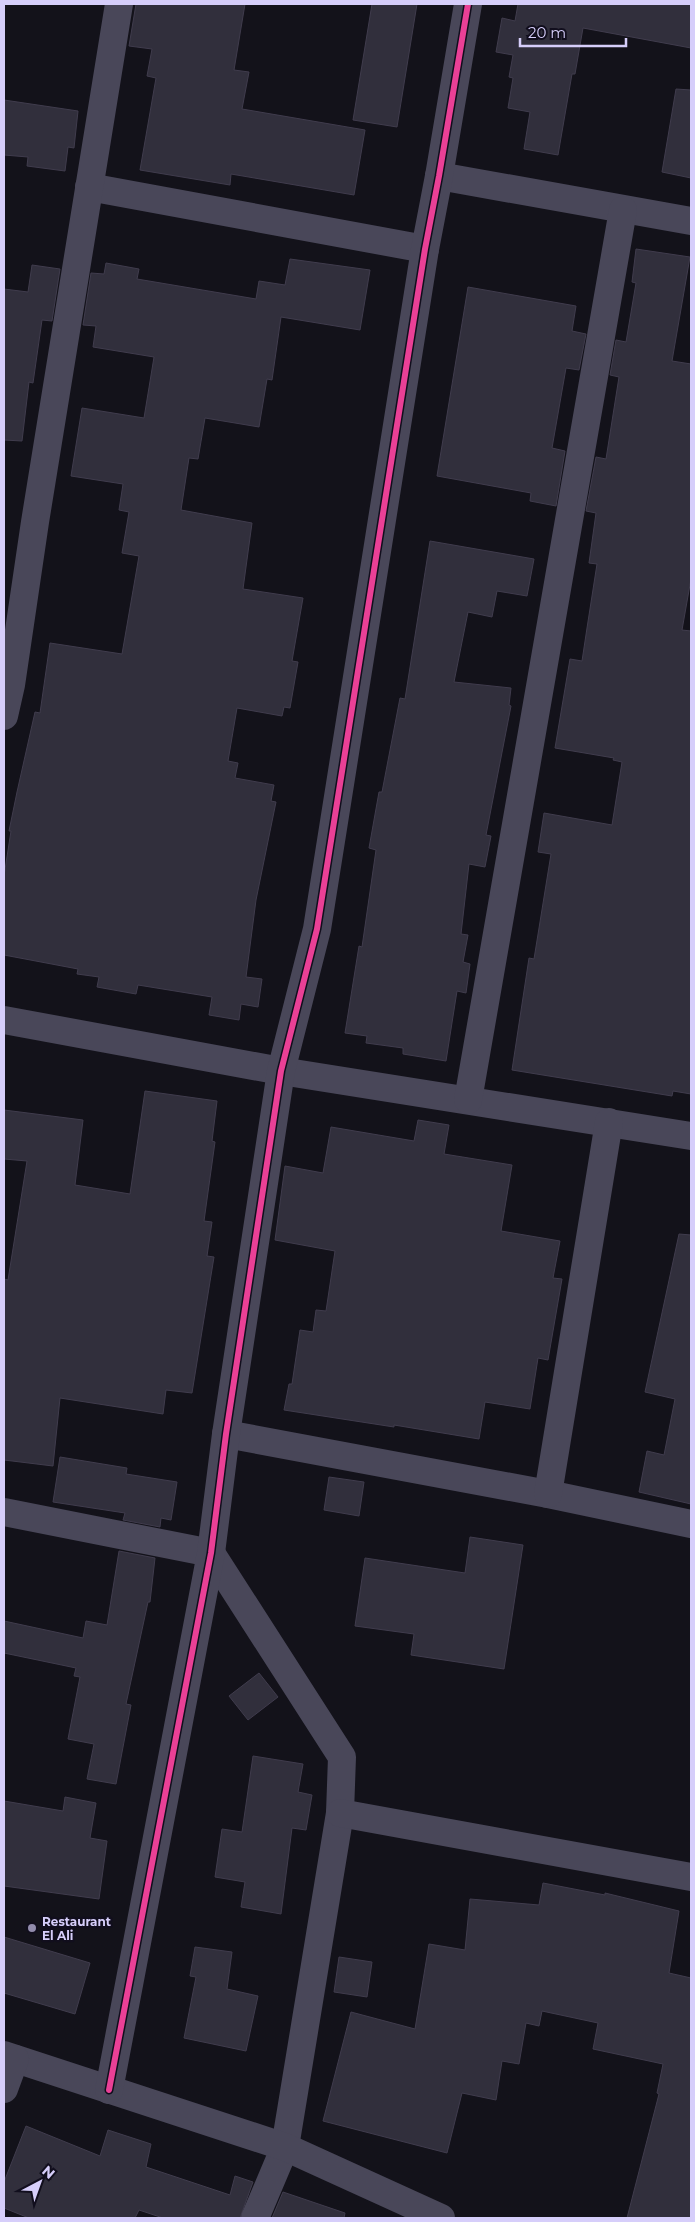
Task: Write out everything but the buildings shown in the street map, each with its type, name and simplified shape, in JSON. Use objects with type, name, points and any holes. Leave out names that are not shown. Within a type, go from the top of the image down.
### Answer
[{"type":"street","points":[[4,716],[7,684],[119,4]]},
{"type":"street","points":[[109,2090],[211,1553],[226,1434],[281,1071],[317,929],[425,248],[468,4]]},
{"type":"street","points":[[439,176],[691,221]]},
{"type":"street","points":[[90,187],[425,248]]},
{"type":"street","points":[[468,1100],[623,210]]},
{"type":"street","points":[[4,1020],[281,1071],[691,1136]]},
{"type":"street","points":[[548,1494],[609,1122]]},
{"type":"street","points":[[226,1434],[548,1494],[691,1524]]},
{"type":"street","points":[[4,1512],[211,1553],[342,1757],[340,1813],[285,2147],[255,2218]]},
{"type":"street","points":[[340,1813],[691,1877]]},
{"type":"street","points":[[4,2089],[9,2057],[285,2147],[441,2218]]},
{"type":"cycle path","points":[[109,2090],[211,1553],[226,1434],[281,1071],[317,929],[425,249],[468,4]]},
{"type":"place","name":"Restaurant El Ali","points":[[32,1928]]}]
